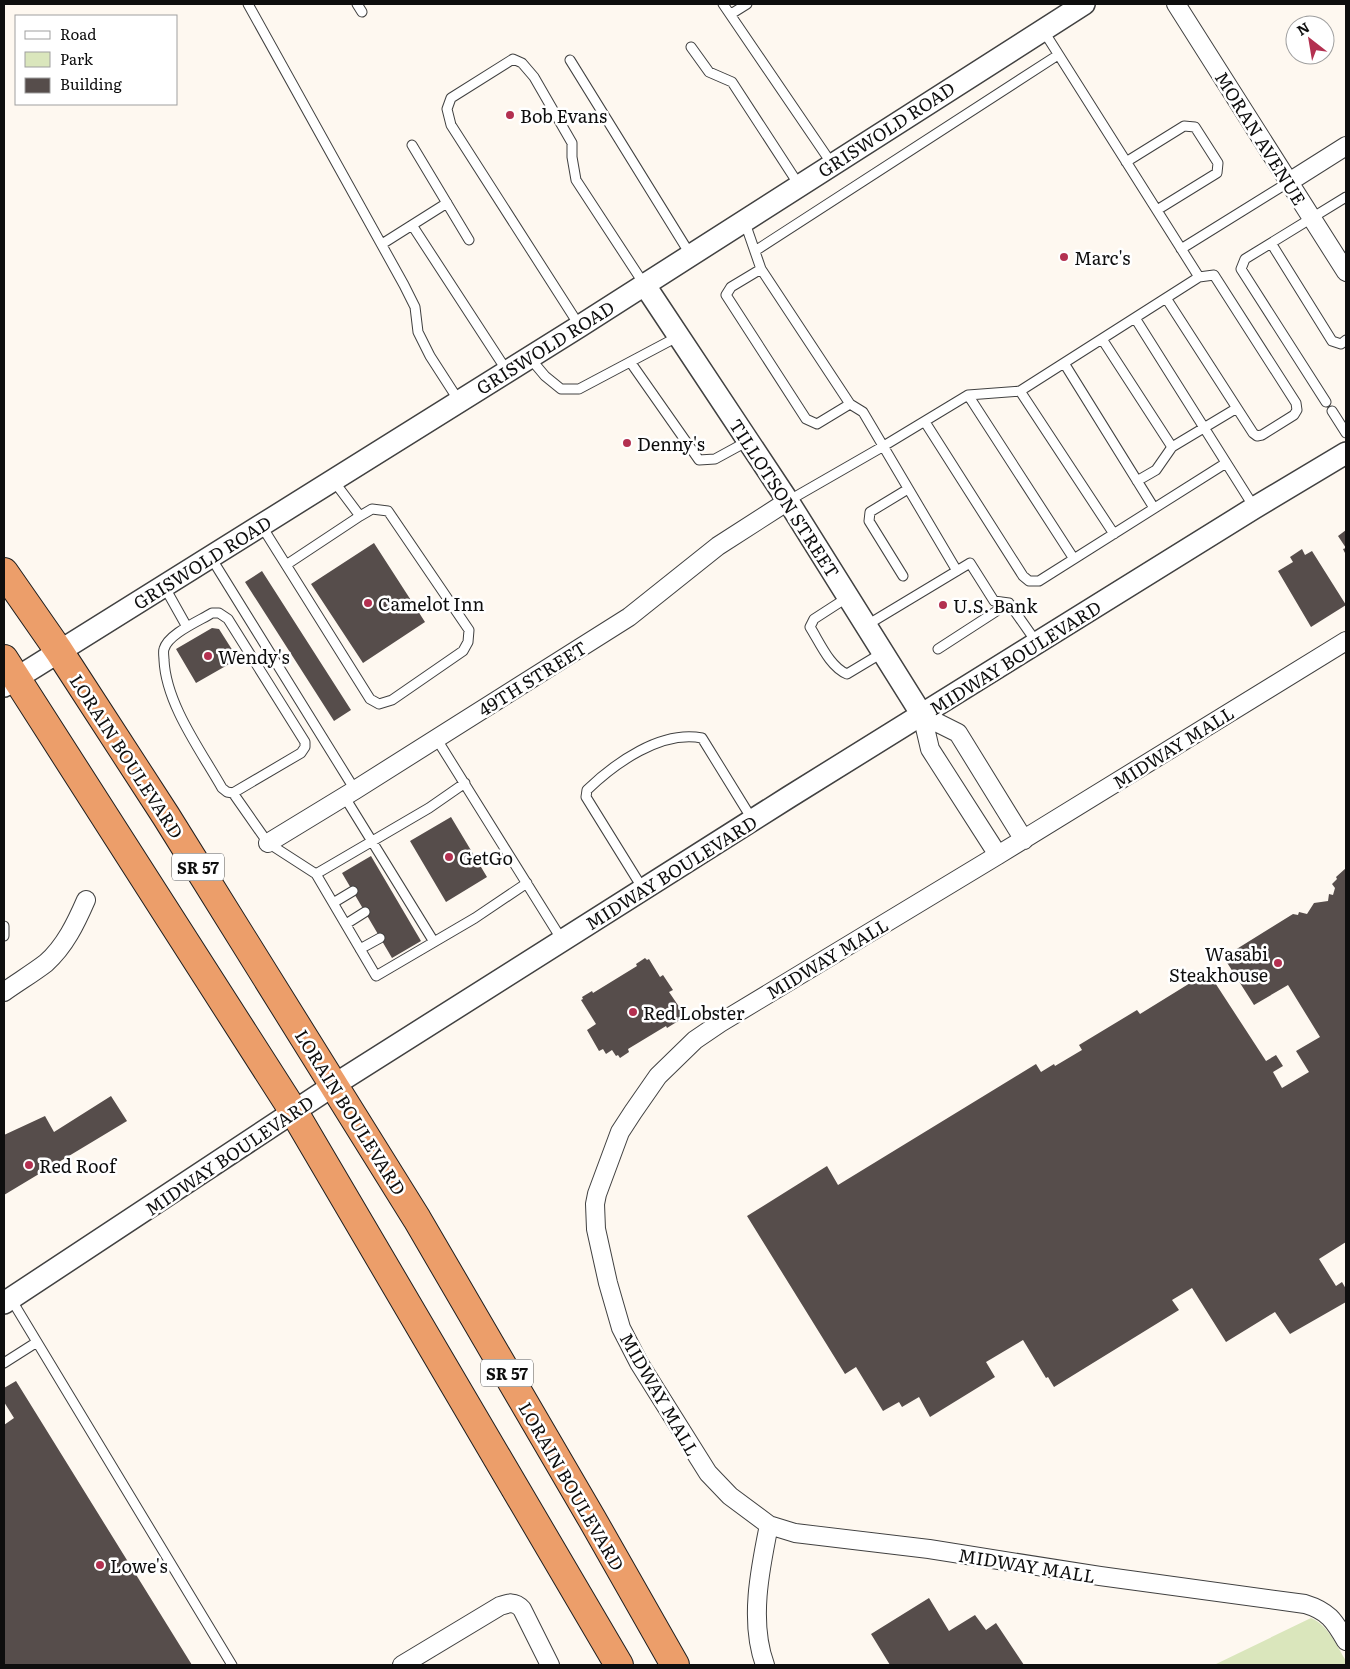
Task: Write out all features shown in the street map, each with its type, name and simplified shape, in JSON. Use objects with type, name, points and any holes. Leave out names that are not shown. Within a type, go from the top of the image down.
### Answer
[{"type":"highway","name":"LORAIN BOULEVARD","points":[[4,572],[59,651],[177,833],[417,1218],[675,1665]]},
{"type":"highway","name":"SR 57","points":[[8,674],[294,1112],[619,1665]]},
{"type":"street","name":"GRISWOLD ROAD","points":[[8,674],[59,651],[164,586],[580,326],[1084,4]]},
{"type":"street","name":"MORAN AVENUE","points":[[1176,4],[1346,272]]},
{"type":"street","points":[[1289,182],[1346,146]]},
{"type":"street","name":"TILLOTSON STREET","points":[[644,284],[788,501],[922,715],[930,749],[998,855]]},
{"type":"street","name":"MIDWAY BOULEVARD","points":[[7,1301],[334,1085],[643,889],[1254,508],[1346,453]]},
{"type":"street","name":"49TH STREET","points":[[268,843],[628,617],[718,546],[788,501]]},
{"type":"street","name":"MIDWAY MALL","points":[[1346,641],[695,1040],[658,1076],[620,1132],[595,1204],[596,1229],[608,1283],[621,1328],[639,1363],[708,1473],[730,1496],[769,1525],[795,1533],[929,1550],[1313,1606],[1334,1620],[1346,1641]]},
{"type":"street","points":[[922,715],[958,733],[1024,840]]},
{"type":"street","points":[[4,992],[46,962],[63,944],[76,923],[86,900]]},
{"type":"street","points":[[765,1665],[761,1654],[757,1616],[758,1579],[769,1525]]},
{"type":"street","points":[[402,1665],[500,1606],[515,1603],[522,1609],[550,1665]]},
{"type":"lane","points":[[248,4],[382,244],[415,307],[418,332],[430,356],[459,401]]},
{"type":"lane","points":[[723,4],[832,164]]},
{"type":"lane","points":[[730,14],[747,4]]},
{"type":"lane","points":[[1042,30],[1199,277]]},
{"type":"lane","points":[[691,47],[709,72],[732,82],[799,185]]},
{"type":"lane","points":[[755,251],[1058,55]]},
{"type":"lane","points":[[580,326],[451,125],[447,109],[451,98],[513,59],[522,63],[534,76],[572,142],[572,157],[576,180],[644,284]]},
{"type":"lane","points":[[570,60],[690,254]]},
{"type":"lane","points":[[1126,162],[1184,126],[1195,127],[1218,163],[1217,173],[1157,210]]},
{"type":"lane","points":[[412,145],[469,240]]},
{"type":"lane","points":[[1181,249],[1289,182]]},
{"type":"lane","points":[[1326,402],[1241,268],[1245,259],[1346,196]]},
{"type":"lane","points":[[382,244],[447,203]]},
{"type":"lane","points":[[744,220],[761,269],[850,404],[862,412],[957,571]]},
{"type":"lane","points":[[412,225],[507,371]]},
{"type":"lane","points":[[1271,243],[1332,341],[1341,344],[1346,340]]},
{"type":"lane","points":[[761,269],[731,287],[726,296],[800,411],[806,419],[817,424],[850,404]]},
{"type":"lane","points":[[788,501],[968,395],[1020,391],[1064,364],[1102,338],[1199,277],[1214,275],[1296,403],[1297,410],[1294,414],[1262,435],[1256,436],[1166,298]]},
{"type":"lane","points":[[1135,318],[1254,508]]},
{"type":"lane","points":[[529,357],[545,376],[560,389],[579,389],[679,336]]},
{"type":"lane","points":[[1102,338],[1172,447]]},
{"type":"lane","points":[[631,362],[699,460],[716,459],[748,441]]},
{"type":"lane","points":[[1064,364],[1154,508]]},
{"type":"lane","points":[[1020,391],[1114,534]]},
{"type":"lane","points":[[968,395],[1074,559]]},
{"type":"lane","points":[[1137,481],[1156,470],[1172,447],[1236,408]]},
{"type":"lane","points":[[1332,411],[1346,433]]},
{"type":"lane","points":[[925,422],[1023,576],[1029,581],[1039,581],[1226,463]]},
{"type":"lane","points":[[333,480],[360,516]]},
{"type":"lane","points":[[904,576],[869,521],[870,512],[908,490]]},
{"type":"lane","points":[[261,525],[286,565],[370,699],[379,704],[392,700],[463,652],[468,642],[469,630],[388,510],[372,509],[286,565]]},
{"type":"lane","points":[[210,556],[350,793],[385,872],[398,892],[417,915],[434,942]]},
{"type":"lane","points":[[866,626],[970,563],[994,600],[1009,603],[1037,644]]},
{"type":"lane","points":[[164,586],[187,627]]},
{"type":"lane","points":[[848,597],[814,619],[810,627],[838,670],[847,674],[883,653]]},
{"type":"lane","points":[[938,649],[1009,603]]},
{"type":"lane","points":[[212,613],[220,613],[228,619],[304,742],[305,747],[301,753],[233,793],[227,792],[222,788],[184,722],[170,692],[164,665],[164,649],[172,636],[187,627],[212,613]]},
{"type":"lane","points":[[643,889],[586,797],[587,790],[605,772],[642,749],[666,740],[688,735],[702,738],[753,820]]},
{"type":"lane","points":[[436,738],[563,940]]},
{"type":"lane","points":[[316,874],[429,808],[465,783]]},
{"type":"lane","points":[[233,793],[268,843],[316,874],[376,976],[475,918],[527,883]]},
{"type":"lane","points":[[333,903],[353,892]]},
{"type":"lane","points":[[346,924],[365,912]]},
{"type":"lane","points":[[409,921],[417,915]]},
{"type":"lane","points":[[4,926],[4,936]]},
{"type":"lane","points":[[360,949],[380,938]]},
{"type":"lane","points":[[7,1301],[37,1342],[232,1665]]},
{"type":"lane","points":[[4,1363],[37,1342]]},
{"type":"green space","points":[[1311,1618],[1317,1621],[1331,1636],[1346,1661],[1346,1665],[1214,1665]]},
{"type":"building","points":[[1346,530],[1346,548],[1338,536]]},
{"type":"building","name":"Camelot Inn","points":[[374,543],[425,622],[363,663],[311,584]]},
{"type":"building","points":[[1302,549],[1305,555],[1312,551],[1346,605],[1311,627],[1278,571],[1293,562],[1290,557]]},
{"type":"building","points":[[262,571],[351,710],[334,721],[245,582]]},
{"type":"building","points":[[212,628],[219,629],[238,659],[196,683],[176,649]]},
{"type":"building","points":[[451,817],[487,877],[446,902],[410,841]]},
{"type":"building","points":[[371,856],[421,941],[392,958],[342,873]]},
{"type":"building","points":[[1346,868],[1346,1242],[1319,1259],[1336,1286],[1342,1282],[1346,1289],[1346,1302],[1290,1334],[1275,1312],[1226,1342],[1192,1288],[1172,1300],[1179,1310],[1054,1387],[1048,1377],[1046,1378],[1023,1340],[986,1362],[995,1377],[930,1417],[919,1397],[902,1407],[899,1402],[883,1411],[856,1367],[845,1374],[747,1216],[827,1166],[838,1185],[1036,1064],[1041,1072],[1054,1064],[1055,1066],[1082,1050],[1079,1045],[1137,1010],[1140,1014],[1208,972],[1266,1061],[1276,1055],[1283,1066],[1273,1072],[1282,1088],[1309,1072],[1296,1051],[1320,1037],[1288,985],[1254,1005],[1226,961],[1227,955],[1293,914],[1298,915],[1299,912],[1307,914],[1314,903],[1328,901],[1329,894],[1333,895],[1335,888],[1332,884],[1337,879],[1336,877]]},
{"type":"building","points":[[645,958],[649,959],[660,977],[663,975],[673,990],[669,992],[684,1014],[681,1016],[683,1018],[628,1049],[629,1052],[620,1058],[612,1050],[606,1054],[603,1049],[599,1051],[587,1030],[596,1024],[581,1000],[583,999],[582,997],[592,991],[593,993],[637,966],[636,964]]},
{"type":"building","name":"Red Roof","points":[[111,1096],[127,1121],[4,1195],[4,1135],[45,1116],[54,1132]]},
{"type":"building","points":[[16,1381],[192,1665],[4,1665],[4,1425],[14,1418],[4,1402],[4,1388]]},
{"type":"building","points":[[929,1598],[949,1631],[975,1615],[986,1630],[996,1623],[1024,1665],[890,1665],[871,1634]]},
{"type":"place","name":"Bob Evans","points":[[510,115]]},
{"type":"place","name":"Marc's","points":[[1064,257]]},
{"type":"place","name":"Denny's","points":[[627,443]]},
{"type":"place","name":"Camelot Inn","points":[[368,603]]},
{"type":"place","name":"U.S. Bank","points":[[943,605]]},
{"type":"place","name":"Wendy's","points":[[208,656]]},
{"type":"place","name":"GetGo","points":[[449,857]]},
{"type":"place","name":"Wasabi Steakhouse","points":[[1278,963]]},
{"type":"place","name":"Red Lobster","points":[[633,1012]]},
{"type":"place","name":"Red Roof","points":[[29,1165]]},
{"type":"place","name":"Lowe's","points":[[100,1565]]}]
